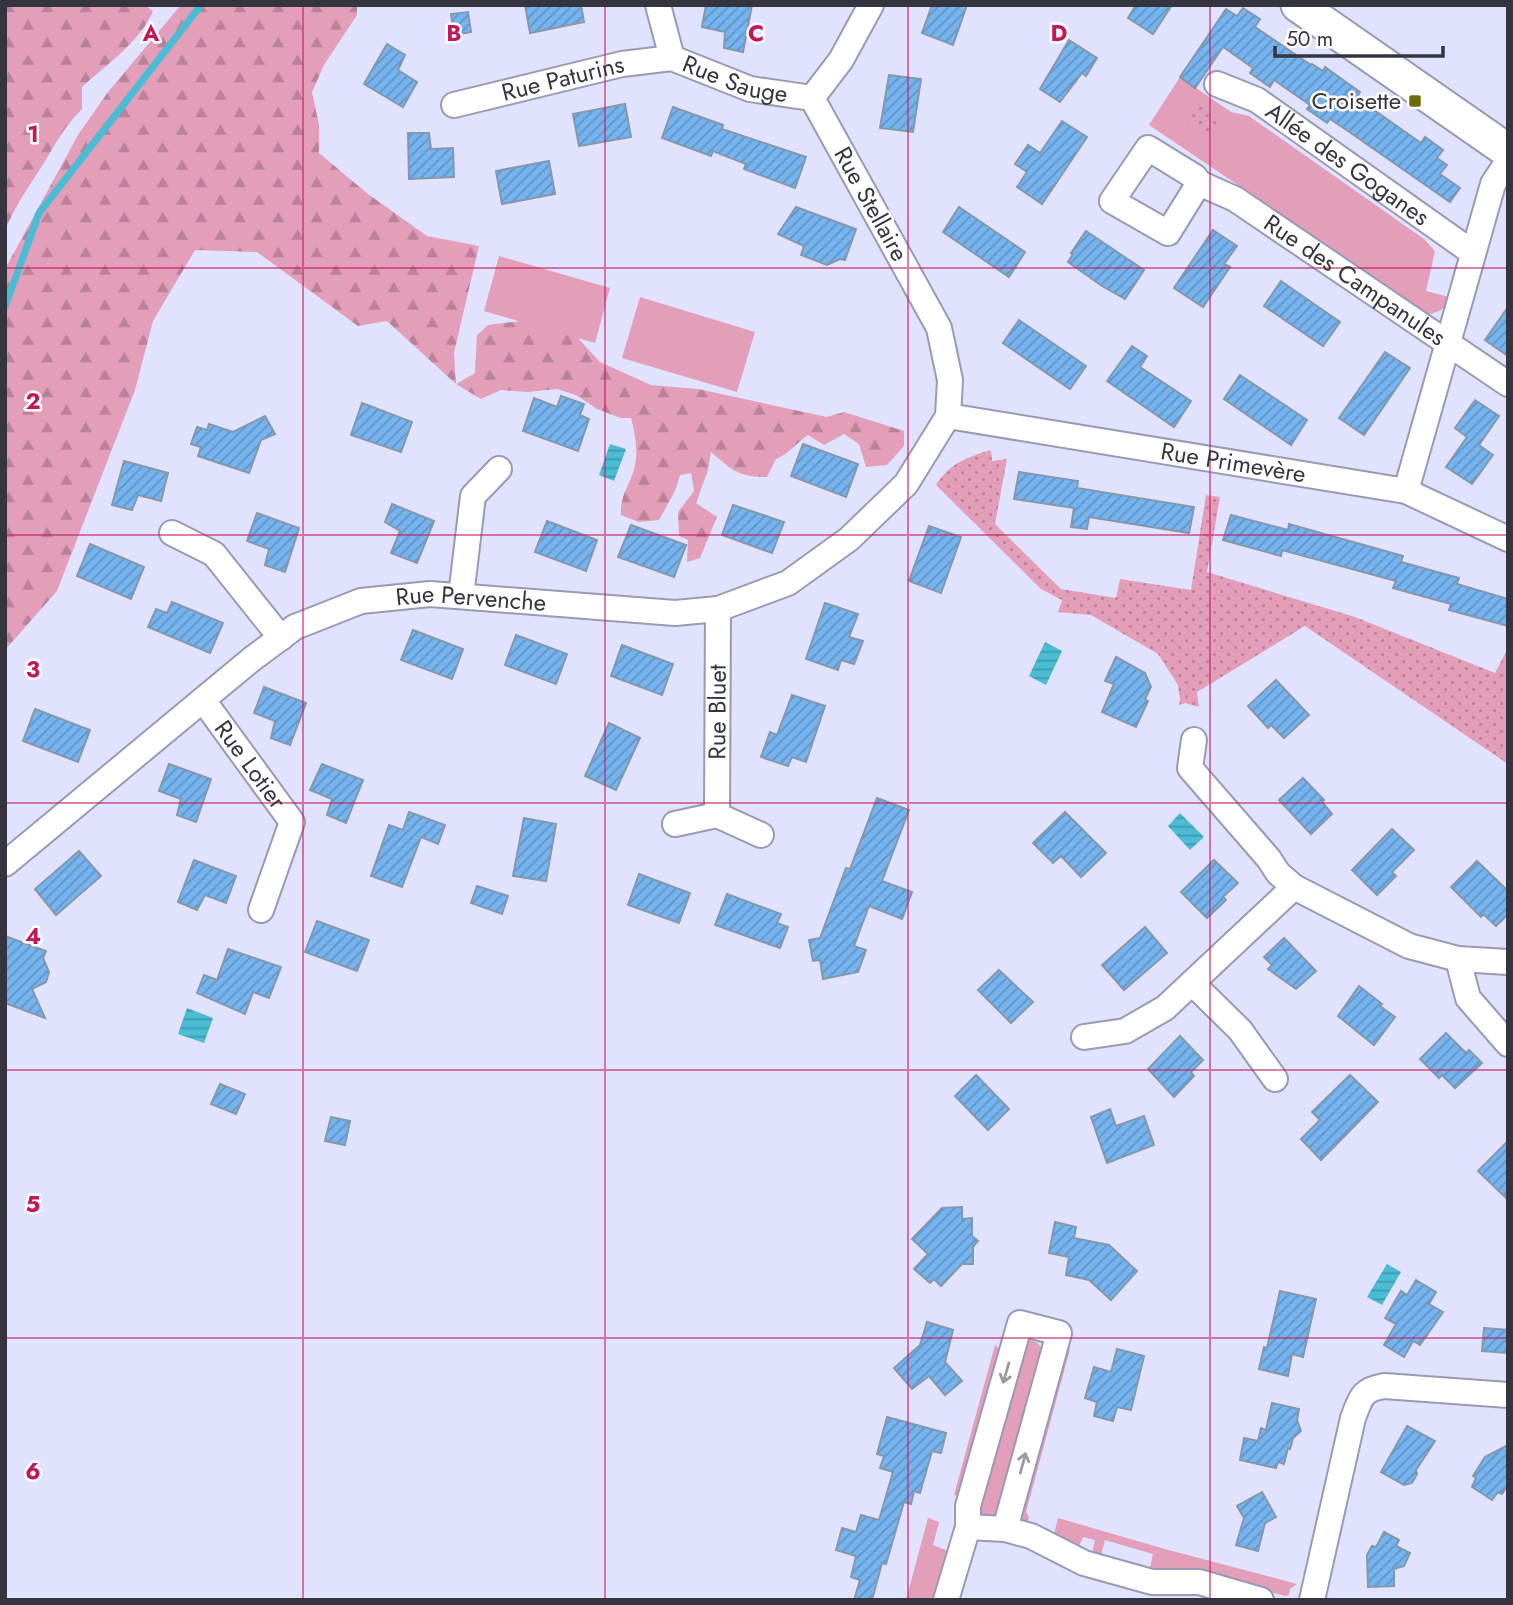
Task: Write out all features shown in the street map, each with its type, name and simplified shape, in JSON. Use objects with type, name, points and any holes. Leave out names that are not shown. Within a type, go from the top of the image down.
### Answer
[{"type":"street","name":"Rue Sauge","points":[[658,5],[672,58],[750,89],[812,97]]},
{"type":"street","points":[[812,97],[841,60],[870,5]]},
{"type":"street","points":[[1298,5],[1508,151]]},
{"type":"street","points":[[1338,5],[1508,124]]},
{"type":"street","name":"Rue Paturins","points":[[454,105],[622,64],[672,58]]},
{"type":"street","name":"Allée des Goganes","points":[[1217,84],[1257,100],[1474,253]]},
{"type":"street","name":"Rue Stellaire","points":[[812,97],[939,328],[950,380],[948,416]]},
{"type":"street","points":[[1406,491],[1493,184],[1508,162]]},
{"type":"street","name":"Rue des Campanules","points":[[1199,183],[1235,199],[1508,384]]},
{"type":"street","name":"Rue Primevère","points":[[948,416],[1406,491],[1508,539]]},
{"type":"street","name":"Rue Pervenche","points":[[5,864],[295,627],[362,601],[430,594],[675,613],[718,609],[788,583],[849,539],[906,484],[948,416]]},
{"type":"street","points":[[461,596],[473,496],[499,469]]},
{"type":"street","points":[[172,533],[214,554],[281,638]]},
{"type":"street","name":"Rue Bluet","points":[[716,815],[718,609]]},
{"type":"street","name":"Rue Lotier","points":[[203,700],[292,822],[261,910]]},
{"type":"street","points":[[1194,740],[1190,768],[1278,873],[1294,887],[1409,946],[1458,959],[1508,962]]},
{"type":"street","points":[[674,824],[716,815],[761,835]]},
{"type":"street","points":[[1084,1037],[1125,1031],[1166,1008],[1294,887]]},
{"type":"street","points":[[1458,959],[1468,998],[1508,1044]]},
{"type":"street","points":[[1192,983],[1240,1030],[1275,1079]]},
{"type":"street","points":[[946,1600],[968,1527],[968,1506],[1020,1322],[1059,1333],[1005,1529]]},
{"type":"street","points":[[1312,1600],[1353,1418],[1361,1397],[1369,1388],[1384,1386],[1508,1395]]},
{"type":"street","points":[[968,1527],[1005,1529],[1046,1542],[1084,1563],[1176,1591],[1199,1582],[1261,1600]]},
{"type":"green space","points":[[5,5],[145,5],[153,11],[131,43],[82,87],[82,109],[59,138],[5,230]]},
{"type":"green space","points":[[181,5],[357,5],[357,15],[324,65],[312,92],[319,125],[319,153],[368,194],[427,236],[479,246],[454,353],[456,384],[387,321],[358,326],[257,252],[195,250],[153,321],[135,390],[57,591],[5,650],[5,269],[78,135],[108,92]]},
{"type":"green space","points":[[1180,77],[1231,112],[1249,116],[1424,239],[1435,251],[1426,291],[1449,297],[1445,307],[1427,314],[1412,308],[1404,297],[1149,125]]},
{"type":"green space","points":[[1200,104],[1221,119],[1208,137],[1187,123]]},
{"type":"green space","points":[[499,256],[610,288],[595,343],[484,311]]},
{"type":"green space","points":[[640,297],[755,332],[737,392],[622,358]]},
{"type":"green space","points":[[521,321],[577,337],[600,362],[651,385],[698,389],[827,417],[844,412],[904,431],[904,446],[887,465],[866,467],[859,444],[844,434],[824,445],[808,435],[776,459],[767,477],[749,476],[736,471],[711,452],[708,470],[696,503],[717,517],[700,558],[687,562],[688,540],[679,536],[678,512],[694,491],[691,473],[680,475],[675,491],[659,520],[639,522],[621,515],[622,500],[634,470],[636,456],[631,418],[621,418],[597,409],[576,395],[557,389],[527,392],[501,390],[481,399],[456,384],[475,373],[477,335],[488,325]]},
{"type":"green space","points":[[991,450],[992,461],[1007,459],[995,524],[1061,589],[1116,598],[1120,579],[1191,590],[1206,495],[1220,497],[1207,572],[1355,617],[1495,673],[1508,648],[1508,764],[1305,626],[1197,692],[1199,707],[1185,703],[1179,705],[1178,685],[1158,654],[1091,615],[1058,612],[1062,600],[1041,589],[936,485],[959,462]]},
{"type":"green space","points":[[1030,1340],[1038,1343],[1043,1351],[998,1516],[986,1517],[978,1510],[1025,1342]]},
{"type":"green space","points":[[995,1345],[1001,1350],[962,1497],[954,1495]]},
{"type":"green space","points":[[1064,1349],[1070,1349],[1026,1512],[1029,1517],[1027,1526],[1021,1525],[1016,1511]]},
{"type":"green space","points":[[928,1518],[939,1522],[933,1545],[948,1551],[934,1600],[906,1600]]},
{"type":"green space","points":[[1058,1518],[1297,1584],[1290,1589],[1289,1595],[1285,1596],[1191,1570],[1149,1572],[1153,1554],[1105,1540],[1100,1559],[1092,1553],[1095,1540],[1083,1537],[1077,1546],[1054,1534]]},
{"type":"water","points":[[610,444],[626,449],[614,481],[599,475]]},
{"type":"water","points":[[1045,642],[1062,651],[1046,685],[1029,676]]},
{"type":"water","points":[[1180,813],[1204,837],[1190,850],[1168,826]]},
{"type":"water","points":[[187,1008],[213,1018],[204,1043],[178,1034]]},
{"type":"water","points":[[1387,1264],[1401,1272],[1382,1305],[1367,1297]]},
{"type":"building","points":[[525,5],[581,5],[584,22],[530,33]]},
{"type":"building","points":[[706,5],[752,5],[743,52],[724,48],[725,32],[702,27]]},
{"type":"building","points":[[932,5],[967,5],[953,45],[922,33]]},
{"type":"building","points":[[1136,5],[1172,5],[1153,34],[1128,18]]},
{"type":"building","points":[[1243,8],[1260,19],[1255,27],[1311,65],[1323,71],[1325,67],[1360,92],[1358,96],[1368,103],[1367,105],[1421,143],[1425,137],[1443,150],[1437,158],[1447,165],[1440,174],[1460,188],[1450,202],[1330,119],[1327,123],[1307,109],[1310,105],[1274,80],[1270,87],[1250,73],[1253,68],[1223,47],[1195,88],[1180,77],[1226,9],[1237,16]]},
{"type":"building","points":[[468,12],[471,32],[454,35],[451,14]]},
{"type":"building","points":[[1069,40],[1097,58],[1086,76],[1082,73],[1060,102],[1040,89]]},
{"type":"building","points":[[387,44],[405,55],[398,70],[417,82],[403,107],[364,84]]},
{"type":"building","points":[[889,75],[921,79],[913,132],[880,128]]},
{"type":"building","points":[[625,104],[631,137],[579,146],[573,114]]},
{"type":"building","points":[[673,107],[723,125],[722,129],[806,157],[795,188],[744,169],[746,164],[713,151],[711,156],[662,138]]},
{"type":"building","points":[[1062,121],[1087,137],[1042,204],[1017,187],[1027,172],[1015,164],[1028,145],[1040,153]]},
{"type":"building","points":[[408,133],[429,133],[431,149],[453,148],[454,177],[409,179]]},
{"type":"building","points":[[549,161],[555,194],[502,204],[496,171]]},
{"type":"building","points":[[796,207],[856,229],[845,260],[840,259],[827,265],[801,255],[804,246],[778,234]]},
{"type":"building","points":[[959,207],[1025,252],[1009,277],[943,232]]},
{"type":"building","points":[[1213,230],[1237,246],[1224,264],[1230,267],[1203,307],[1174,288]]},
{"type":"building","points":[[1086,231],[1144,270],[1125,299],[1068,262]]},
{"type":"building","points":[[1281,281],[1340,322],[1323,346],[1264,306]]},
{"type":"building","points":[[1508,307],[1508,356],[1485,340]]},
{"type":"building","points":[[1019,320],[1086,366],[1070,389],[1003,343]]},
{"type":"building","points":[[1132,346],[1147,356],[1140,367],[1191,401],[1174,427],[1107,381]]},
{"type":"building","points":[[1385,352],[1410,368],[1364,435],[1339,418]]},
{"type":"building","points":[[1240,375],[1307,420],[1291,445],[1224,399]]},
{"type":"building","points":[[561,396],[584,404],[580,415],[589,419],[578,451],[523,431],[534,398],[557,407]]},
{"type":"building","points":[[1475,400],[1499,416],[1479,445],[1493,455],[1472,484],[1446,467],[1467,437],[1455,428]]},
{"type":"building","points":[[362,403],[412,422],[401,452],[351,435]]},
{"type":"building","points":[[265,416],[275,434],[261,440],[249,473],[198,456],[201,447],[191,444],[197,427],[207,430],[209,424],[233,432]]},
{"type":"building","points":[[803,444],[858,464],[846,497],[791,476]]},
{"type":"building","points":[[124,461],[168,473],[161,501],[138,495],[132,510],[112,505]]},
{"type":"building","points":[[1019,472],[1078,481],[1077,488],[1194,507],[1189,533],[1089,517],[1087,529],[1071,527],[1074,508],[1014,499]]},
{"type":"building","points":[[392,504],[434,521],[417,563],[391,553],[400,531],[385,522]]},
{"type":"building","points":[[733,505],[784,522],[772,553],[722,535]]},
{"type":"building","points":[[257,513],[299,528],[285,572],[265,565],[269,549],[247,541]]},
{"type":"building","points":[[1231,515],[1288,530],[1289,524],[1403,556],[1401,562],[1459,578],[1457,584],[1508,599],[1508,626],[1449,610],[1451,604],[1393,588],[1396,581],[1282,550],[1281,556],[1223,540]]},
{"type":"building","points":[[547,521],[597,540],[586,571],[535,552]]},
{"type":"building","points":[[631,525],[686,545],[674,577],[618,557]]},
{"type":"building","points":[[929,526],[961,537],[941,593],[909,581]]},
{"type":"building","points":[[90,544],[144,567],[131,599],[77,576]]},
{"type":"building","points":[[172,602],[223,623],[210,653],[148,627],[156,609],[167,613]]},
{"type":"building","points":[[825,603],[858,614],[849,637],[863,641],[854,664],[841,660],[838,670],[806,659]]},
{"type":"building","points":[[413,630],[463,649],[452,679],[401,660]]},
{"type":"building","points":[[516,635],[567,654],[556,684],[505,665]]},
{"type":"building","points":[[622,645],[673,664],[662,695],[611,676]]},
{"type":"building","points":[[1116,657],[1145,673],[1151,687],[1145,699],[1148,701],[1136,727],[1102,712],[1114,684],[1105,681]]},
{"type":"building","points":[[1276,680],[1309,715],[1284,738],[1271,725],[1268,728],[1248,706]]},
{"type":"building","points":[[264,687],[306,703],[290,745],[271,738],[275,721],[254,713]]},
{"type":"building","points":[[792,695],[825,706],[806,762],[792,757],[788,766],[761,757],[770,732],[777,735]]},
{"type":"building","points":[[35,709],[90,730],[78,762],[23,741]]},
{"type":"building","points":[[609,723],[640,738],[616,790],[585,776]]},
{"type":"building","points":[[169,764],[211,779],[196,822],[177,815],[181,799],[159,791]]},
{"type":"building","points":[[322,764],[363,780],[346,823],[327,815],[332,799],[310,790]]},
{"type":"building","points":[[1303,778],[1324,800],[1322,802],[1332,814],[1311,834],[1279,800]]},
{"type":"building","points":[[877,798],[909,810],[882,881],[912,892],[902,919],[869,906],[854,946],[866,950],[858,972],[823,979],[820,960],[813,961],[809,940],[820,938],[846,868],[850,869]]},
{"type":"building","points":[[409,812],[445,825],[438,844],[421,837],[402,887],[371,876],[389,825],[403,830]]},
{"type":"building","points":[[1065,812],[1106,853],[1081,877],[1061,856],[1053,863],[1033,843]]},
{"type":"building","points":[[524,818],[556,824],[546,881],[513,876]]},
{"type":"building","points":[[1392,829],[1414,850],[1392,872],[1396,876],[1377,895],[1352,870]]},
{"type":"building","points":[[79,851],[101,876],[56,915],[35,889]]},
{"type":"building","points":[[194,860],[236,876],[226,903],[205,895],[197,910],[178,902]]},
{"type":"building","points":[[1214,860],[1238,883],[1223,897],[1226,900],[1207,918],[1181,892]]},
{"type":"building","points":[[1477,861],[1508,891],[1508,914],[1496,926],[1483,914],[1481,917],[1451,887]]},
{"type":"building","points":[[639,874],[690,893],[679,923],[628,905]]},
{"type":"building","points":[[477,886],[508,896],[502,914],[471,903]]},
{"type":"building","points":[[727,894],[781,914],[777,923],[788,927],[780,948],[715,925]]},
{"type":"building","points":[[317,921],[369,940],[357,971],[305,952]]},
{"type":"building","points":[[1145,927],[1167,953],[1124,990],[1102,965]]},
{"type":"building","points":[[5,936],[46,951],[43,958],[49,972],[46,982],[32,989],[45,1018],[5,1003]]},
{"type":"building","points":[[1284,938],[1316,971],[1296,989],[1268,969],[1272,965],[1264,957]]},
{"type":"building","points":[[228,949],[281,967],[269,998],[253,992],[245,1014],[197,993],[204,975],[217,980]]},
{"type":"building","points":[[999,970],[1033,1002],[1011,1023],[978,990]]},
{"type":"building","points":[[1359,986],[1395,1017],[1374,1045],[1338,1016]]},
{"type":"building","points":[[1446,1033],[1466,1053],[1469,1050],[1482,1063],[1455,1088],[1442,1075],[1439,1078],[1420,1059]]},
{"type":"building","points":[[1180,1036],[1203,1060],[1191,1072],[1194,1076],[1174,1097],[1148,1069]]},
{"type":"building","points":[[976,1075],[1009,1109],[988,1130],[955,1096]]},
{"type":"building","points":[[1350,1075],[1378,1102],[1321,1160],[1301,1139],[1320,1120],[1312,1112]]},
{"type":"building","points":[[220,1084],[245,1094],[236,1114],[211,1104]]},
{"type":"building","points":[[1110,1109],[1116,1126],[1144,1116],[1154,1145],[1107,1163],[1091,1117]]},
{"type":"building","points":[[331,1117],[350,1121],[345,1145],[325,1141]]},
{"type":"building","points":[[1508,1141],[1508,1200],[1478,1171]]},
{"type":"building","points":[[962,1207],[962,1219],[972,1218],[972,1236],[978,1241],[973,1247],[973,1264],[962,1264],[941,1286],[934,1279],[930,1283],[914,1269],[928,1254],[912,1239],[942,1208]]},
{"type":"building","points":[[1055,1222],[1076,1227],[1074,1238],[1109,1245],[1137,1271],[1111,1300],[1089,1280],[1066,1275],[1069,1257],[1049,1253]]},
{"type":"building","points":[[1416,1280],[1436,1292],[1429,1304],[1443,1312],[1420,1345],[1413,1341],[1404,1357],[1384,1345],[1396,1324],[1385,1318],[1401,1291],[1407,1295]]},
{"type":"building","points":[[1280,1291],[1316,1299],[1303,1357],[1292,1354],[1288,1376],[1259,1369],[1264,1347],[1267,1348]]},
{"type":"building","points":[[927,1322],[953,1330],[945,1362],[962,1381],[945,1395],[929,1376],[912,1389],[894,1368],[920,1345]]},
{"type":"building","points":[[1484,1328],[1508,1330],[1508,1353],[1482,1351]]},
{"type":"building","points":[[1117,1349],[1144,1356],[1131,1410],[1117,1407],[1113,1421],[1094,1416],[1097,1402],[1085,1398],[1094,1367],[1111,1372]]},
{"type":"building","points":[[1272,1403],[1299,1409],[1297,1420],[1301,1431],[1293,1438],[1284,1464],[1278,1462],[1276,1468],[1240,1460],[1244,1438],[1258,1441],[1261,1428],[1266,1430]]},
{"type":"building","points":[[887,1417],[946,1433],[941,1453],[932,1451],[920,1493],[914,1491],[911,1504],[904,1502],[886,1564],[882,1563],[872,1600],[854,1600],[860,1580],[851,1577],[856,1556],[836,1550],[842,1528],[856,1532],[861,1515],[879,1520],[893,1472],[880,1468],[884,1456],[877,1454]]},
{"type":"building","points":[[1407,1426],[1435,1441],[1416,1470],[1417,1474],[1412,1483],[1404,1485],[1381,1472]]},
{"type":"building","points":[[1508,1445],[1508,1485],[1502,1494],[1498,1492],[1492,1500],[1472,1487],[1476,1478],[1473,1476],[1485,1457]]},
{"type":"building","points":[[1262,1492],[1276,1517],[1265,1523],[1258,1551],[1236,1545],[1244,1518],[1237,1506]]},
{"type":"building","points":[[1384,1532],[1399,1540],[1396,1546],[1410,1553],[1404,1566],[1394,1569],[1394,1586],[1368,1587],[1367,1555],[1372,1546],[1376,1547]]},
{"type":"waterway","points":[[5,307],[39,213],[201,5]]},
{"type":"place","name":"Croisette","points":[[1415,101]]}]
